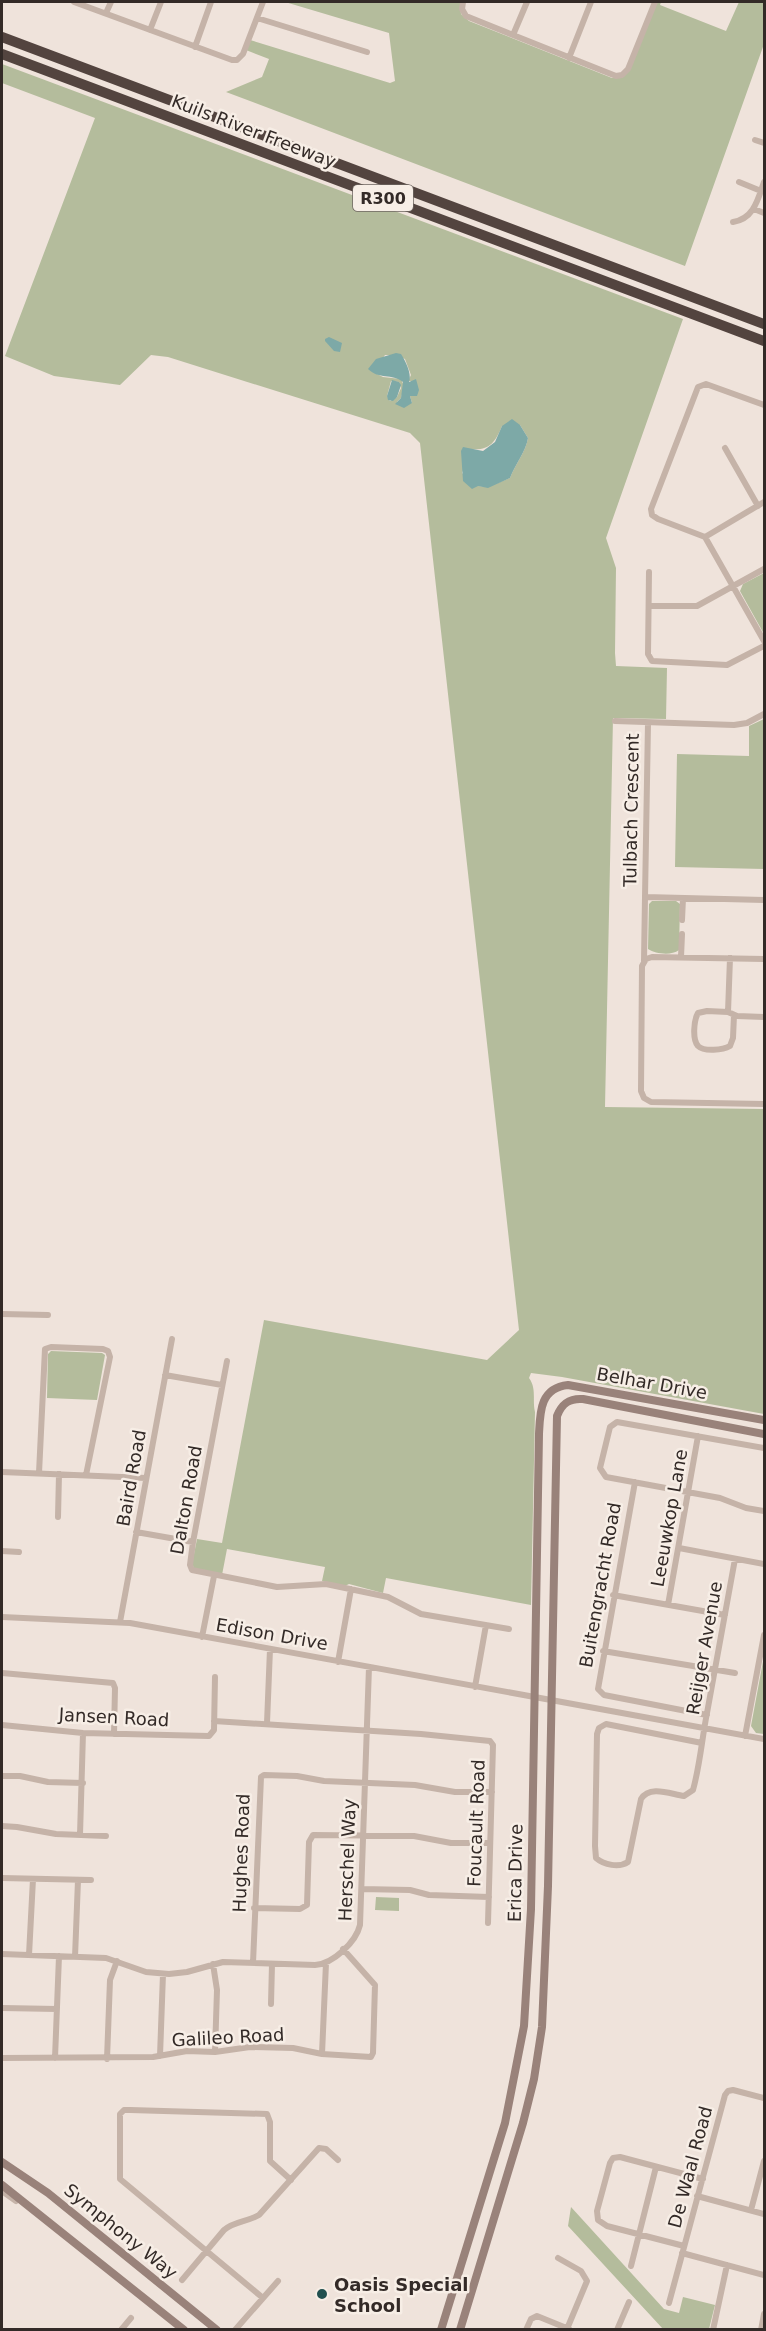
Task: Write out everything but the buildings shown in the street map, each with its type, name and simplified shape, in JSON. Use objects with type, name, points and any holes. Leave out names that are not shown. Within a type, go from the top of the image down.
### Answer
[{"type":"highway","name":"Kuils River Freeway","points":[[2,37],[765,324]]},
{"type":"highway","name":"Kuils River Freeway","points":[[2,54],[765,341]]},
{"type":"main road","name":"Belhar Drive","points":[[542,1405],[558,1386],[568,1385],[765,1420]]},
{"type":"main road","name":"Belhar Drive","points":[[557,1416],[560,1408],[567,1401],[583,1399],[765,1434]]},
{"type":"main road","name":"Erica Drive","points":[[441,2330],[505,2123],[523,2034],[530,1960],[542,1405]]},
{"type":"main road","name":"Erica Drive","points":[[460,2330],[520,2134],[534,2079],[542,2027],[548,1886],[557,1416]]},
{"type":"main road","name":"Symphony Way","points":[[2,2162],[48,2193],[217,2330]]},
{"type":"main road","name":"Symphony Way","points":[[2,2185],[184,2330]]},
{"type":"street","points":[[74,2],[224,59],[237,60],[243,54],[263,2]]},
{"type":"street","points":[[106,13],[111,2]]},
{"type":"street","points":[[150,30],[161,2]]},
{"type":"street","points":[[195,47],[211,2]]},
{"type":"street","points":[[463,2],[462,9],[466,16],[568,58],[619,76],[628,69],[655,2]]},
{"type":"street","points":[[513,35],[526,2]]},
{"type":"street","points":[[568,58],[591,2]]},
{"type":"street","points":[[257,18],[367,52]]},
{"type":"street","points":[[755,140],[765,144]]},
{"type":"street","points":[[739,182],[761,191]]},
{"type":"street","points":[[733,222],[742,221],[754,209],[765,182]]},
{"type":"street","points":[[754,209],[765,213]]},
{"type":"street","points":[[765,405],[706,384],[700,385],[696,389],[651,513],[658,519],[705,537],[765,641]]},
{"type":"street","points":[[705,537],[761,504],[725,448]]},
{"type":"street","points":[[650,606],[698,606],[765,569]]},
{"type":"street","points":[[650,572],[648,654],[652,662],[727,665],[765,646]]},
{"type":"street","points":[[615,722],[734,725],[747,723],[765,714]]},
{"type":"street","name":"Tulbach Crescent","points":[[648,723],[641,1091],[644,1098],[651,1102],[765,1104]]},
{"type":"street","name":"Tulbach Crescent","points":[[645,897],[765,900]]},
{"type":"street","points":[[682,920],[683,898]]},
{"type":"street","points":[[681,957],[682,934]]},
{"type":"street","points":[[644,961],[652,957],[765,959]]},
{"type":"street","points":[[730,958],[731,1014],[733,1038],[730,1046],[723,1049],[698,1046],[695,1040],[695,1020],[698,1013],[707,1011],[731,1014],[765,1017]]},
{"type":"street","points":[[2,1314],[48,1315]]},
{"type":"street","name":"Baird Road","points":[[120,1622],[172,1339]]},
{"type":"street","points":[[39,1473],[45,1349],[51,1347],[103,1349],[108,1351],[110,1357],[86,1474]]},
{"type":"street","name":"Dalton Road","points":[[227,1361],[193,1542],[191,1568],[195,1572],[277,1587],[318,1583],[388,1597],[421,1614],[509,1629]]},
{"type":"street","points":[[165,1376],[222,1385]]},
{"type":"street","points":[[765,1448],[620,1422],[613,1424],[609,1429],[600,1468],[606,1477],[720,1497],[746,1508],[765,1511]]},
{"type":"street","name":"Leeuwkop Lane","points":[[668,1605],[698,1436]]},
{"type":"street","points":[[2,1472],[146,1478]]},
{"type":"street","points":[[58,1517],[60,1473]]},
{"type":"street","name":"Buitengracht Road","points":[[635,1482],[598,1688],[602,1694],[707,1714]]},
{"type":"street","points":[[136,1532],[193,1542]]},
{"type":"street","points":[[679,1548],[765,1564]]},
{"type":"street","points":[[2,1551],[19,1552]]},
{"type":"street","name":"Reijger Avenue","points":[[702,1743],[606,1724],[599,1728],[596,1858],[604,1863],[618,1865],[628,1862],[642,1796],[653,1791],[684,1796],[690,1794],[694,1788],[735,1559]]},
{"type":"street","points":[[202,1636],[214,1575]]},
{"type":"street","points":[[338,1662],[351,1589]]},
{"type":"street","points":[[613,1595],[725,1615]]},
{"type":"street","name":"Edison Drive","points":[[2,1617],[120,1622],[765,1739]]},
{"type":"street","points":[[475,1687],[486,1625]]},
{"type":"street","points":[[746,1736],[765,1635]]},
{"type":"street","points":[[267,1723],[270,1649]]},
{"type":"street","points":[[603,1651],[735,1673]]},
{"type":"street","name":"Herschel Way","points":[[326,1963],[354,1939],[360,1928],[369,1667]]},
{"type":"street","points":[[2,1673],[113,1683],[116,1688],[114,1734]]},
{"type":"street","points":[[215,1677],[214,1721],[366,1731]]},
{"type":"street","name":"Jansen Road","points":[[2,1725],[83,1733],[203,1737],[212,1734],[214,1721]]},
{"type":"street","name":"Foucault Road","points":[[366,1731],[414,1733],[490,1741],[493,1745],[488,1923]]},
{"type":"street","points":[[80,1835],[83,1733]]},
{"type":"street","name":"Hughes Road","points":[[253,1963],[261,1777],[264,1775],[297,1776],[324,1781],[365,1783]]},
{"type":"street","points":[[2,1776],[20,1776],[48,1782],[82,1783]]},
{"type":"street","points":[[365,1783],[415,1785],[455,1792],[492,1792]]},
{"type":"street","points":[[2,1826],[56,1834],[106,1836]]},
{"type":"street","points":[[254,1908],[304,1908],[308,1901],[309,1842],[311,1837],[317,1834],[414,1836],[451,1842],[490,1843]]},
{"type":"street","points":[[2,1878],[91,1880]]},
{"type":"street","points":[[29,1955],[33,1879]]},
{"type":"street","points":[[75,1957],[78,1880]]},
{"type":"street","points":[[362,1889],[410,1890],[429,1895],[489,1897]]},
{"type":"street","name":"Galileo Road","points":[[2,2058],[107,2059],[122,2056],[160,2056],[187,2051],[215,2052],[250,2047],[293,2048],[322,2055],[368,2057],[374,2053],[375,1985],[343,1949]]},
{"type":"street","points":[[2,1954],[106,1958],[138,1970],[163,1974],[187,1972],[213,1964],[315,1965],[326,1963],[322,2055]]},
{"type":"street","points":[[55,2058],[59,1956]]},
{"type":"street","points":[[107,2059],[110,1980],[117,1961]]},
{"type":"street","points":[[213,1964],[217,1990],[215,2052]]},
{"type":"street","points":[[271,2004],[272,1964]]},
{"type":"street","points":[[160,2056],[163,1974]]},
{"type":"street","points":[[2,2008],[57,2009]]},
{"type":"street","name":"De Waal Road","points":[[669,2303],[726,2093],[733,2090],[765,2098]]},
{"type":"street","points":[[263,2298],[120,2179],[122,2111],[267,2114],[270,2122],[270,2162],[291,2180]]},
{"type":"street","points":[[182,2280],[227,2226],[259,2215],[319,2148],[326,2149],[338,2160]]},
{"type":"street","points":[[703,2179],[618,2157],[612,2159],[597,2211],[598,2220],[602,2224],[640,2234],[727,2265],[765,2275]]},
{"type":"street","points":[[751,2210],[765,2161]]},
{"type":"street","points":[[631,2266],[656,2167]]},
{"type":"street","points":[[2,2191],[68,2238]]},
{"type":"street","points":[[697,2196],[765,2214]]},
{"type":"street","points":[[526,2330],[531,2319],[537,2316],[568,2329],[586,2281],[580,2271],[558,2258]]},
{"type":"street","points":[[713,2330],[727,2265]]},
{"type":"street","points":[[235,2330],[278,2281]]},
{"type":"street","points":[[617,2330],[629,2302]]},
{"type":"street","points":[[761,2330],[765,2314]]},
{"type":"street","points":[[121,2330],[131,2318]]},
{"type":"green space","points":[[285,2],[460,2],[461,14],[469,21],[612,78],[622,78],[657,2],[726,31],[739,2],[764,2],[764,44],[685,266],[226,92],[262,77],[269,59],[246,50],[250,40],[390,83],[395,81],[389,33]]},
{"type":"green space","points":[[2,64],[683,319],[606,538],[616,568],[616,666],[667,668],[666,719],[613,718],[605,1107],[764,1109],[764,1414],[531,1373],[529,1378],[533,1386],[535,1412],[531,1605],[386,1578],[383,1593],[349,1584],[345,1586],[322,1581],[325,1567],[227,1549],[222,1575],[195,1570],[192,1564],[197,1539],[222,1543],[264,1320],[487,1360],[519,1330],[420,443],[410,433],[168,357],[151,355],[120,385],[54,376],[5,356],[95,118],[2,83]],"holes":[[[385,355],[395,355],[405,359],[411,375],[408,381],[413,381],[415,395],[410,396],[412,403],[397,402],[401,398],[404,386],[401,379],[383,377],[373,372]],[[391,381],[399,382],[401,388],[397,397],[390,401],[387,396]],[[520,425],[528,438],[525,448],[510,478],[488,487],[478,486],[462,473],[470,449],[482,449],[490,445],[502,426]]]},
{"type":"green space","points":[[764,573],[764,634],[740,591],[743,584]]},
{"type":"green space","points":[[764,719],[764,869],[675,867],[677,754],[749,756],[749,726]]},
{"type":"green space","points":[[652,901],[676,901],[680,904],[679,950],[676,952],[664,954],[648,949],[649,904]]},
{"type":"green space","points":[[51,1351],[105,1355],[97,1400],[47,1398],[48,1354]]},
{"type":"green space","points":[[764,1656],[764,1734],[756,1733],[751,1726]]},
{"type":"green space","points":[[376,1897],[399,1898],[399,1911],[375,1910]]},
{"type":"green space","points":[[571,2207],[664,2309],[679,2313],[683,2297],[715,2305],[709,2329],[663,2329],[568,2226]]},
{"type":"water","points":[[329,337],[342,343],[340,352],[334,351],[325,341]]},
{"type":"water","points":[[396,353],[401,354],[407,364],[409,382],[416,379],[419,390],[417,396],[410,396],[412,403],[404,408],[395,404],[401,398],[403,382],[368,369],[376,359]]},
{"type":"water","points":[[392,380],[401,385],[393,401],[388,400],[387,396]]},
{"type":"water","points":[[512,419],[520,425],[528,438],[510,478],[488,488],[478,486],[472,489],[463,481],[461,451],[463,447],[483,451],[495,442],[502,426]]},
{"type":"place","name":"Oasis Special School","points":[[322,2294]]}]
